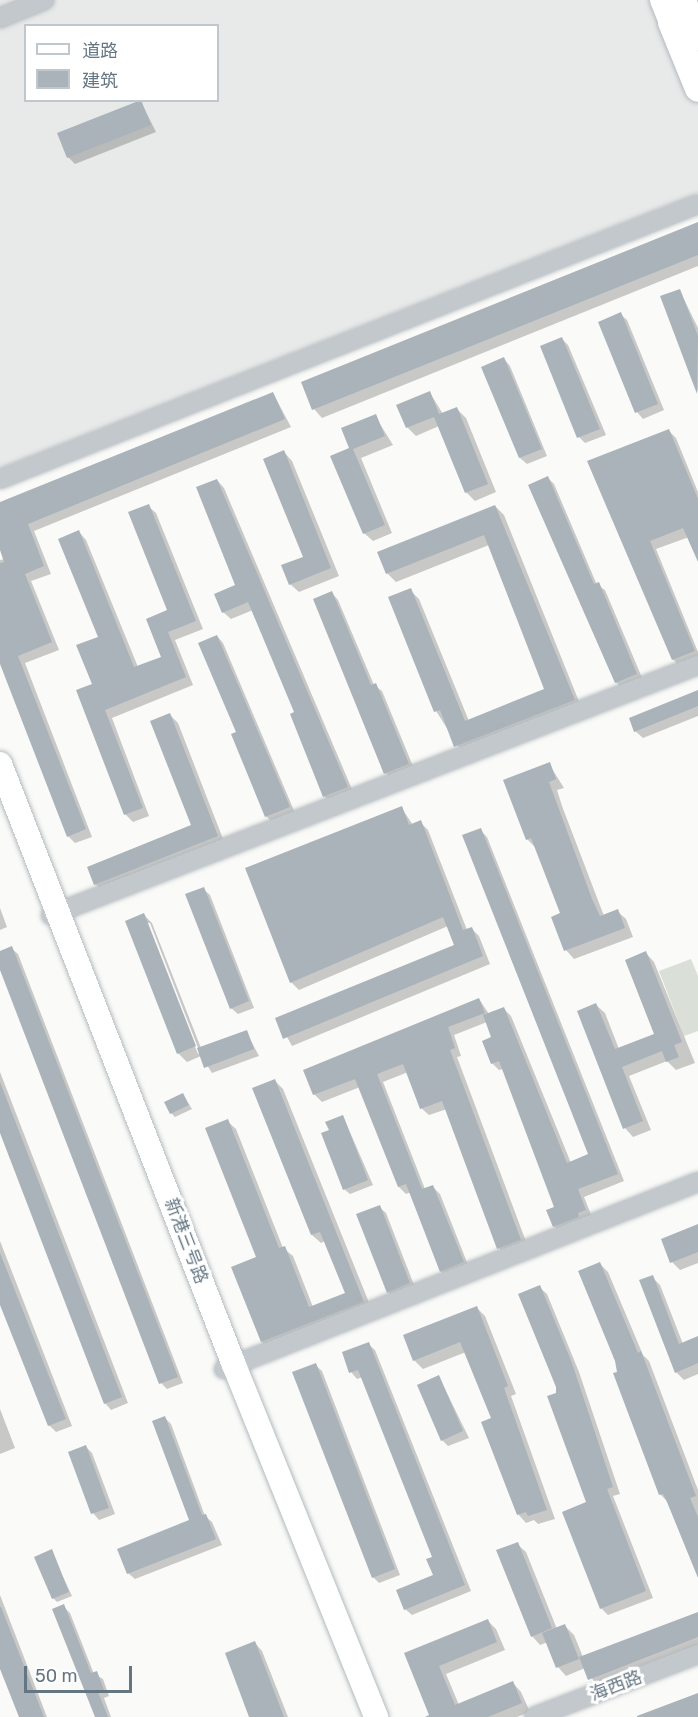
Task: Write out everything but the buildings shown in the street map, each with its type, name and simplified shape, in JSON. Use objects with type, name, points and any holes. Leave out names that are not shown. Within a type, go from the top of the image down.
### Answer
[{"type":"main road","points":[[681,15],[698,88]]},
{"type":"street","points":[[0,18],[44,0]]},
{"type":"street","points":[[0,479],[698,204]]},
{"type":"street","points":[[55,913],[698,665]]},
{"type":"street","name":"新港三号路","points":[[0,764],[361,1717]]},
{"type":"street","name":"新港三号路","points":[[0,786],[55,913]]},
{"type":"street","points":[[229,1367],[698,1182]]},
{"type":"street","name":"新港三号路","points":[[229,1367],[376,1717]]},
{"type":"street","name":"海西路","points":[[534,1717],[698,1654]]},
{"type":"street","name":"海西路","points":[[560,1717],[698,1664]]},
{"type":"shaded area","points":[[0,0],[698,0],[698,193],[0,468]]},
{"type":"shaded area","points":[[691,959],[698,976],[698,1031],[684,1036],[659,971]]}]
